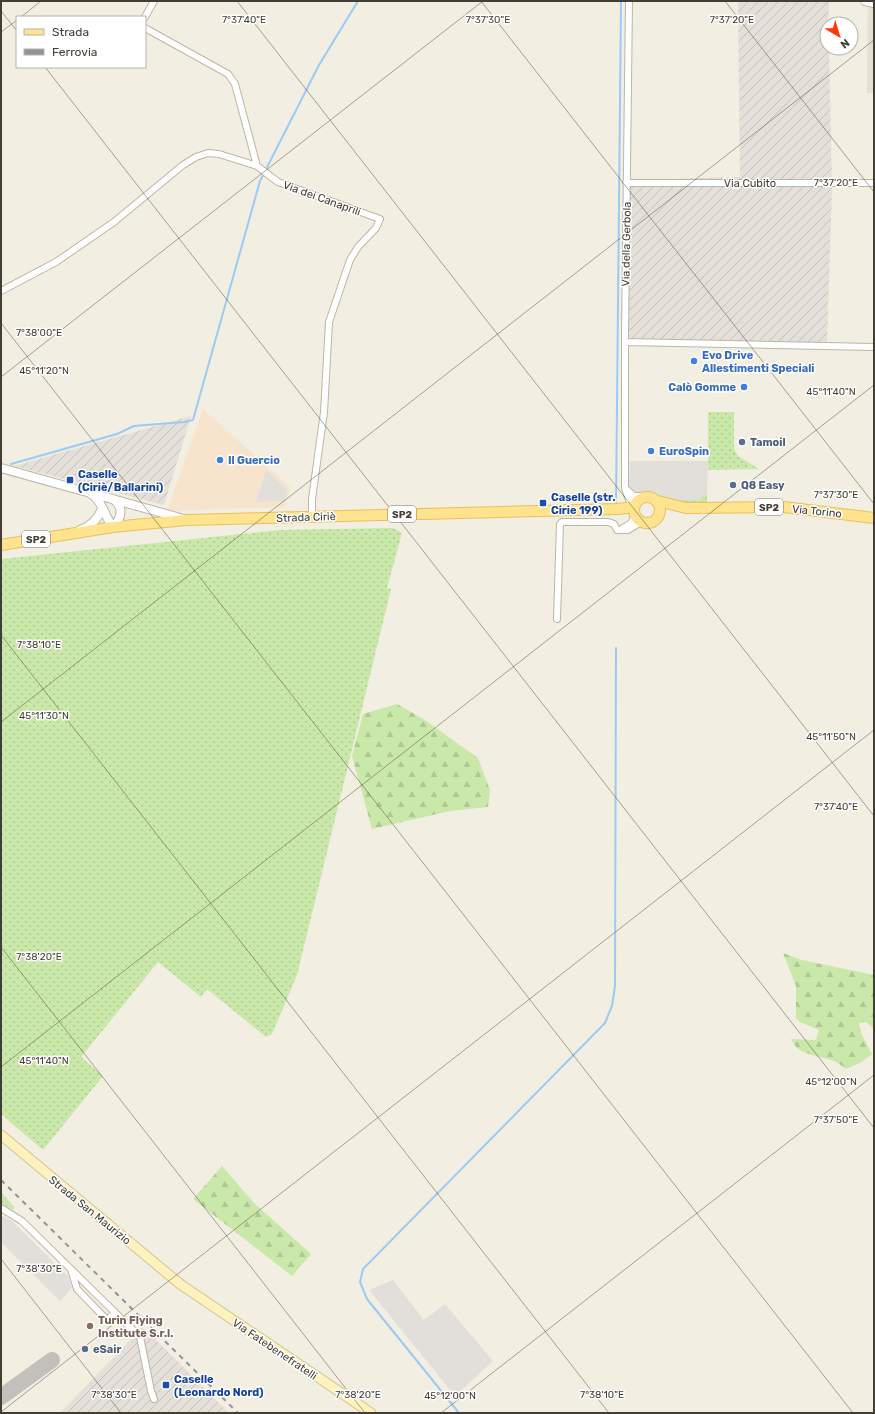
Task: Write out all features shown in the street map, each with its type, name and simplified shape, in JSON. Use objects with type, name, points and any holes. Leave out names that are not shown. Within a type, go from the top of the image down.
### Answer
[{"type":"main road","points":[[646,496],[650,496],[658,501],[660,510],[658,518],[650,523],[636,512],[638,500],[646,496]]},
{"type":"main road","name":"Via Torino","points":[[658,501],[686,508]]},
{"type":"main road","name":"Via Torino","points":[[658,518],[667,512],[686,508],[784,507],[874,518]]},
{"type":"main road","name":"Strada Ciriè","points":[[186,520],[618,509],[636,512]]},
{"type":"main road","name":"Via Torino","points":[[851,514],[874,522]]},
{"type":"main road","name":"SP2","points":[[1,545],[113,527],[186,520]]},
{"type":"main road","name":"Strada San Maurizio","points":[[1,1135],[180,1284]]},
{"type":"main road","name":"Via Fatebenefratelli","points":[[180,1284],[371,1413]]},
{"type":"street","points":[[146,16],[154,1]]},
{"type":"street","name":"Via della Gerbola","points":[[625,488],[626,183],[629,1]]},
{"type":"street","points":[[865,1],[874,3]]},
{"type":"street","points":[[146,29],[228,74],[235,84],[258,166]]},
{"type":"street","name":"Via dei Canaprili","points":[[1,291],[56,262],[114,222],[172,174],[196,157],[208,153],[219,154],[258,166],[278,182],[380,219],[376,228],[358,247],[350,260],[329,322],[324,412],[312,499],[312,517]]},
{"type":"street","name":"Via Cubito","points":[[626,183],[874,183]]},
{"type":"street","points":[[625,342],[874,347]]},
{"type":"street","name":"Strada Ciriè","points":[[2,468],[186,520]]},
{"type":"street","points":[[76,488],[94,496],[98,500],[113,527],[120,518],[121,511],[119,505],[111,498]]},
{"type":"street","points":[[625,488],[634,496],[646,496]]},
{"type":"street","points":[[557,619],[560,524],[562,522],[608,522],[614,524],[617,530],[620,530],[631,523],[636,512],[625,488]]},
{"type":"street","points":[[70,534],[89,526],[95,521],[102,509]]},
{"type":"street","points":[[1,1208],[22,1221],[140,1337],[154,1399]]},
{"type":"street","points":[[70,1268],[77,1289],[103,1317],[107,1320],[115,1312]]},
{"type":"shaded area","points":[[738,1],[829,2],[828,16],[819,16],[819,56],[829,56],[832,189],[827,342],[626,346],[628,180],[740,177]]},
{"type":"shaded area","points":[[868,1],[874,1],[874,93],[867,93]]},
{"type":"shaded area","points":[[203,409],[291,488],[285,507],[167,511]]},
{"type":"shaded area","points":[[191,416],[164,505],[14,466]]},
{"type":"shaded area","points":[[630,461],[708,461],[707,495],[702,495],[702,500],[662,500],[661,495],[647,491],[633,493],[629,488]]},
{"type":"shaded area","points":[[266,470],[288,490],[284,501],[256,502]]},
{"type":"shaded area","points":[[3,1216],[12,1221],[68,1276],[72,1288],[60,1301],[1,1242],[1,1218]]},
{"type":"shaded area","points":[[393,1280],[424,1320],[445,1304],[493,1361],[455,1396],[369,1290]]},
{"type":"shaded area","points":[[143,1327],[229,1413],[60,1413]]},
{"type":"green space","points":[[708,412],[734,412],[734,449],[738,456],[759,469],[708,470]]},
{"type":"green space","points":[[653,493],[661,495],[662,499],[658,498]]},
{"type":"green space","points":[[702,495],[707,495],[707,502],[678,503],[663,500],[702,500]]},
{"type":"green space","points":[[393,528],[402,533],[387,588],[391,589],[297,975],[272,1034],[266,1037],[207,989],[201,997],[158,962],[81,1057],[103,1076],[43,1150],[1,1114],[1,559],[280,530]]},
{"type":"green space","points":[[397,704],[425,720],[478,758],[490,790],[488,807],[450,811],[372,829],[352,756],[363,714]]},
{"type":"green space","points":[[783,953],[802,960],[874,975],[874,1029],[866,1022],[859,1023],[862,1035],[872,1054],[860,1063],[846,1069],[836,1062],[810,1055],[794,1045],[791,1039],[816,1040],[819,1030],[800,1022],[796,1018],[796,986]]},
{"type":"green space","points":[[222,1166],[254,1203],[311,1254],[292,1276],[193,1199]]},
{"type":"green space","points":[[1,1192],[14,1207],[13,1210],[1,1203]]},
{"type":"waterway","points":[[11,464],[117,434],[134,426],[193,420],[260,181],[319,65],[358,1]]},
{"type":"waterway","points":[[616,504],[621,1]]},
{"type":"waterway","points":[[459,1413],[367,1299],[360,1282],[363,1269],[605,1023],[612,1006],[615,986],[616,648]]},
{"type":"taxiway","points":[[1,1397],[52,1360]]},
{"type":"railway","points":[[1,1180],[238,1413]]},
{"type":"place","name":"Evo Drive Allestimenti Speciali","points":[[694,361]]},
{"type":"place","name":"Calò Gomme","points":[[744,387]]},
{"type":"place","name":"Tamoil","points":[[742,442]]},
{"type":"place","name":"EuroSpin","points":[[651,451]]},
{"type":"place","name":"Il Guercio","points":[[220,460]]},
{"type":"place","name":"Caselle (Ciriè/Ballarini)","points":[[70,480]]},
{"type":"place","name":"Q8 Easy","points":[[733,485]]},
{"type":"place","name":"Caselle (str. Cirie 199)","points":[[543,503]]},
{"type":"place","name":"Turin Flying Institute S.r.l.","points":[[90,1326]]},
{"type":"place","name":"eSair","points":[[85,1349]]},
{"type":"place","name":"Caselle (Leonardo Nord)","points":[[166,1385]]}]
